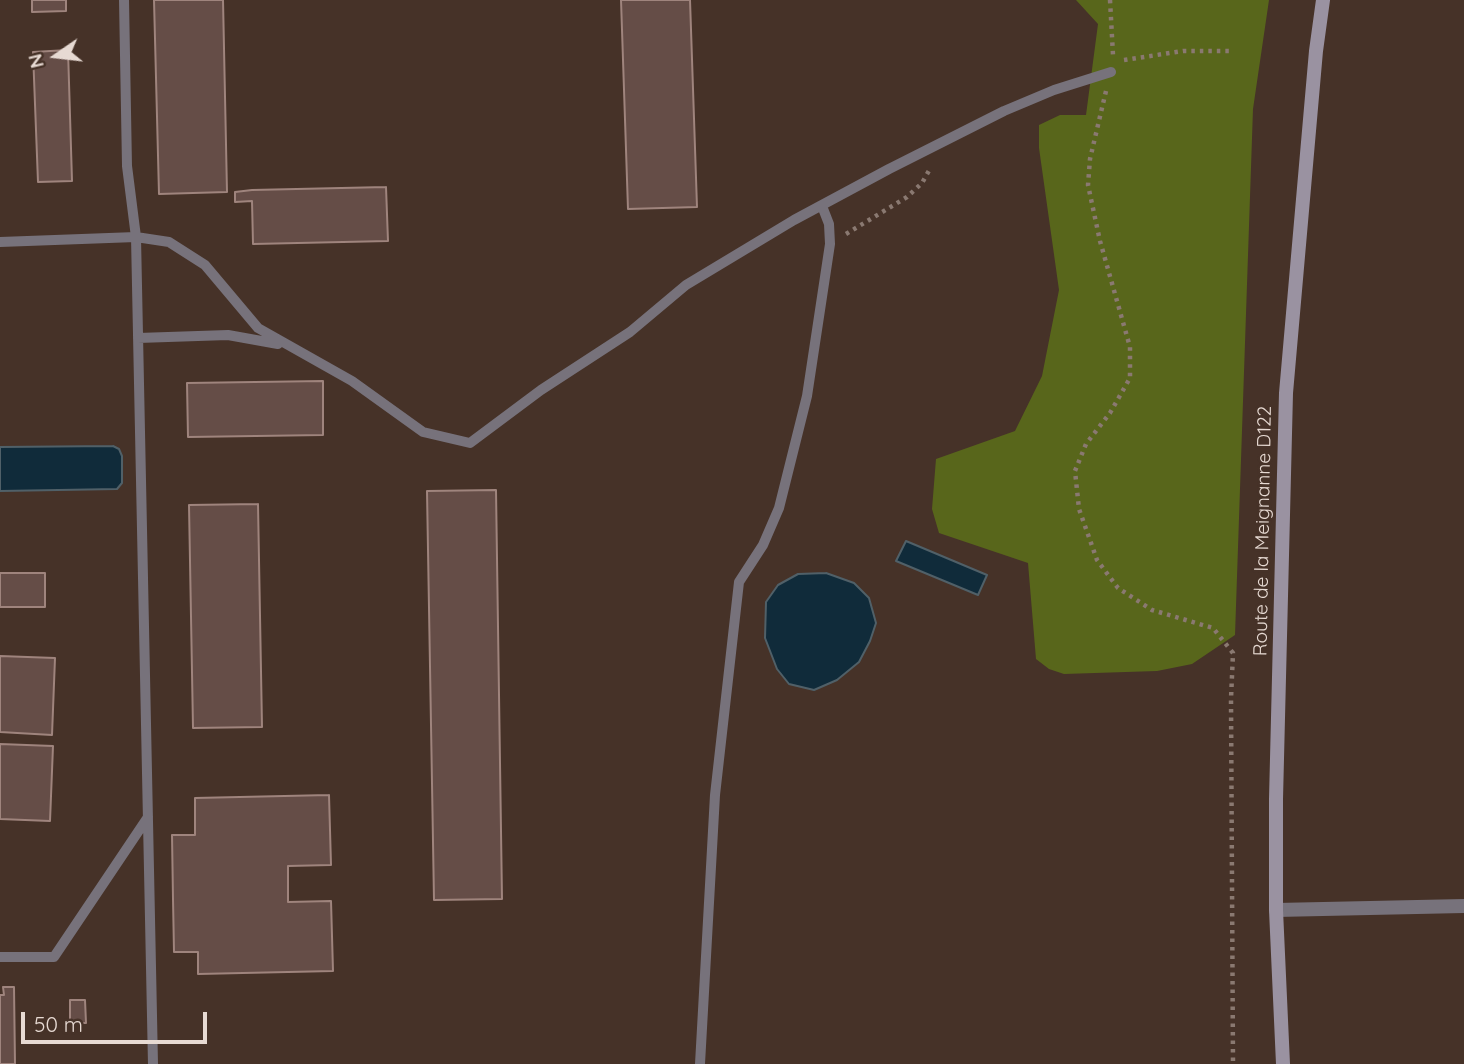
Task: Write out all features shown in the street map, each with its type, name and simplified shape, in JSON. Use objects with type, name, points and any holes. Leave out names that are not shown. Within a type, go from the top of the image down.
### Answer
[{"type":"street","name":"Route de la Meignanne D122","points":[[1283,1064],[1276,910],[1276,799],[1286,393],[1316,51],[1323,0]]},
{"type":"street","points":[[1276,910],[1464,906]]},
{"type":"lane","points":[[124,0],[127,166],[136,237],[153,1064]]},
{"type":"lane","points":[[0,242],[136,237],[169,242],[205,265],[258,328],[352,381],[423,432],[470,443],[541,390],[630,332],[686,285],[794,220],[1004,111],[1112,67]]},
{"type":"lane","points":[[700,1064],[715,795],[739,582],[763,544],[779,508],[807,396],[830,244],[829,224],[822,206]]},
{"type":"lane","points":[[138,338],[228,335],[265,340],[293,348]]},
{"type":"lane","points":[[0,957],[54,957],[148,817]]},
{"type":"path","points":[[1110,0],[1112,67],[1090,159],[1088,185],[1100,241],[1130,348],[1130,378],[1110,413],[1086,444],[1074,471],[1079,509],[1097,561],[1118,588],[1152,610],[1197,621],[1213,628],[1233,653],[1233,1064]]},
{"type":"path","points":[[1112,67],[1183,51],[1233,51]]},
{"type":"path","points":[[830,244],[906,197],[922,183],[932,163],[933,148]]},
{"type":"green space","points":[[1076,0],[1269,0],[1253,109],[1235,635],[1192,664],[1157,671],[1064,674],[1049,669],[1036,659],[1028,563],[939,533],[932,509],[936,459],[1015,431],[1042,376],[1059,290],[1039,148],[1039,125],[1060,115],[1086,115],[1098,24]]},
{"type":"water","points":[[113,446],[119,449],[122,456],[122,483],[117,489],[0,491],[0,447]]},
{"type":"water","points":[[906,541],[987,575],[978,595],[896,561]]},
{"type":"water","points":[[826,573],[854,583],[869,598],[876,623],[859,662],[837,680],[814,690],[789,684],[777,669],[765,638],[766,602],[778,585],[798,574]]},
{"type":"building","points":[[32,0],[66,0],[66,11],[32,12]]},
{"type":"building","points":[[154,0],[223,0],[227,192],[159,194]]},
{"type":"building","points":[[621,0],[690,0],[697,207],[628,209]]},
{"type":"building","points":[[68,50],[72,181],[38,182],[33,52]]},
{"type":"building","points":[[386,187],[388,241],[253,244],[252,201],[235,202],[235,192],[252,190]]},
{"type":"building","points":[[323,381],[323,435],[188,437],[187,383]]},
{"type":"building","points":[[496,490],[502,899],[434,900],[427,491]]},
{"type":"building","points":[[258,504],[262,727],[193,728],[189,505]]},
{"type":"building","points":[[0,573],[45,573],[45,607],[0,607]]},
{"type":"building","points":[[0,656],[55,658],[52,735],[0,732]]},
{"type":"building","points":[[0,744],[53,746],[50,821],[0,819]]},
{"type":"building","points":[[329,795],[331,865],[288,866],[288,902],[331,901],[333,971],[198,974],[198,952],[174,952],[173,899],[172,835],[195,835],[195,798]]},
{"type":"building","points":[[3,987],[14,987],[15,1064],[0,1064],[0,995],[4,995]]},
{"type":"building","points":[[70,1000],[85,1000],[86,1023],[70,1023]]}]
